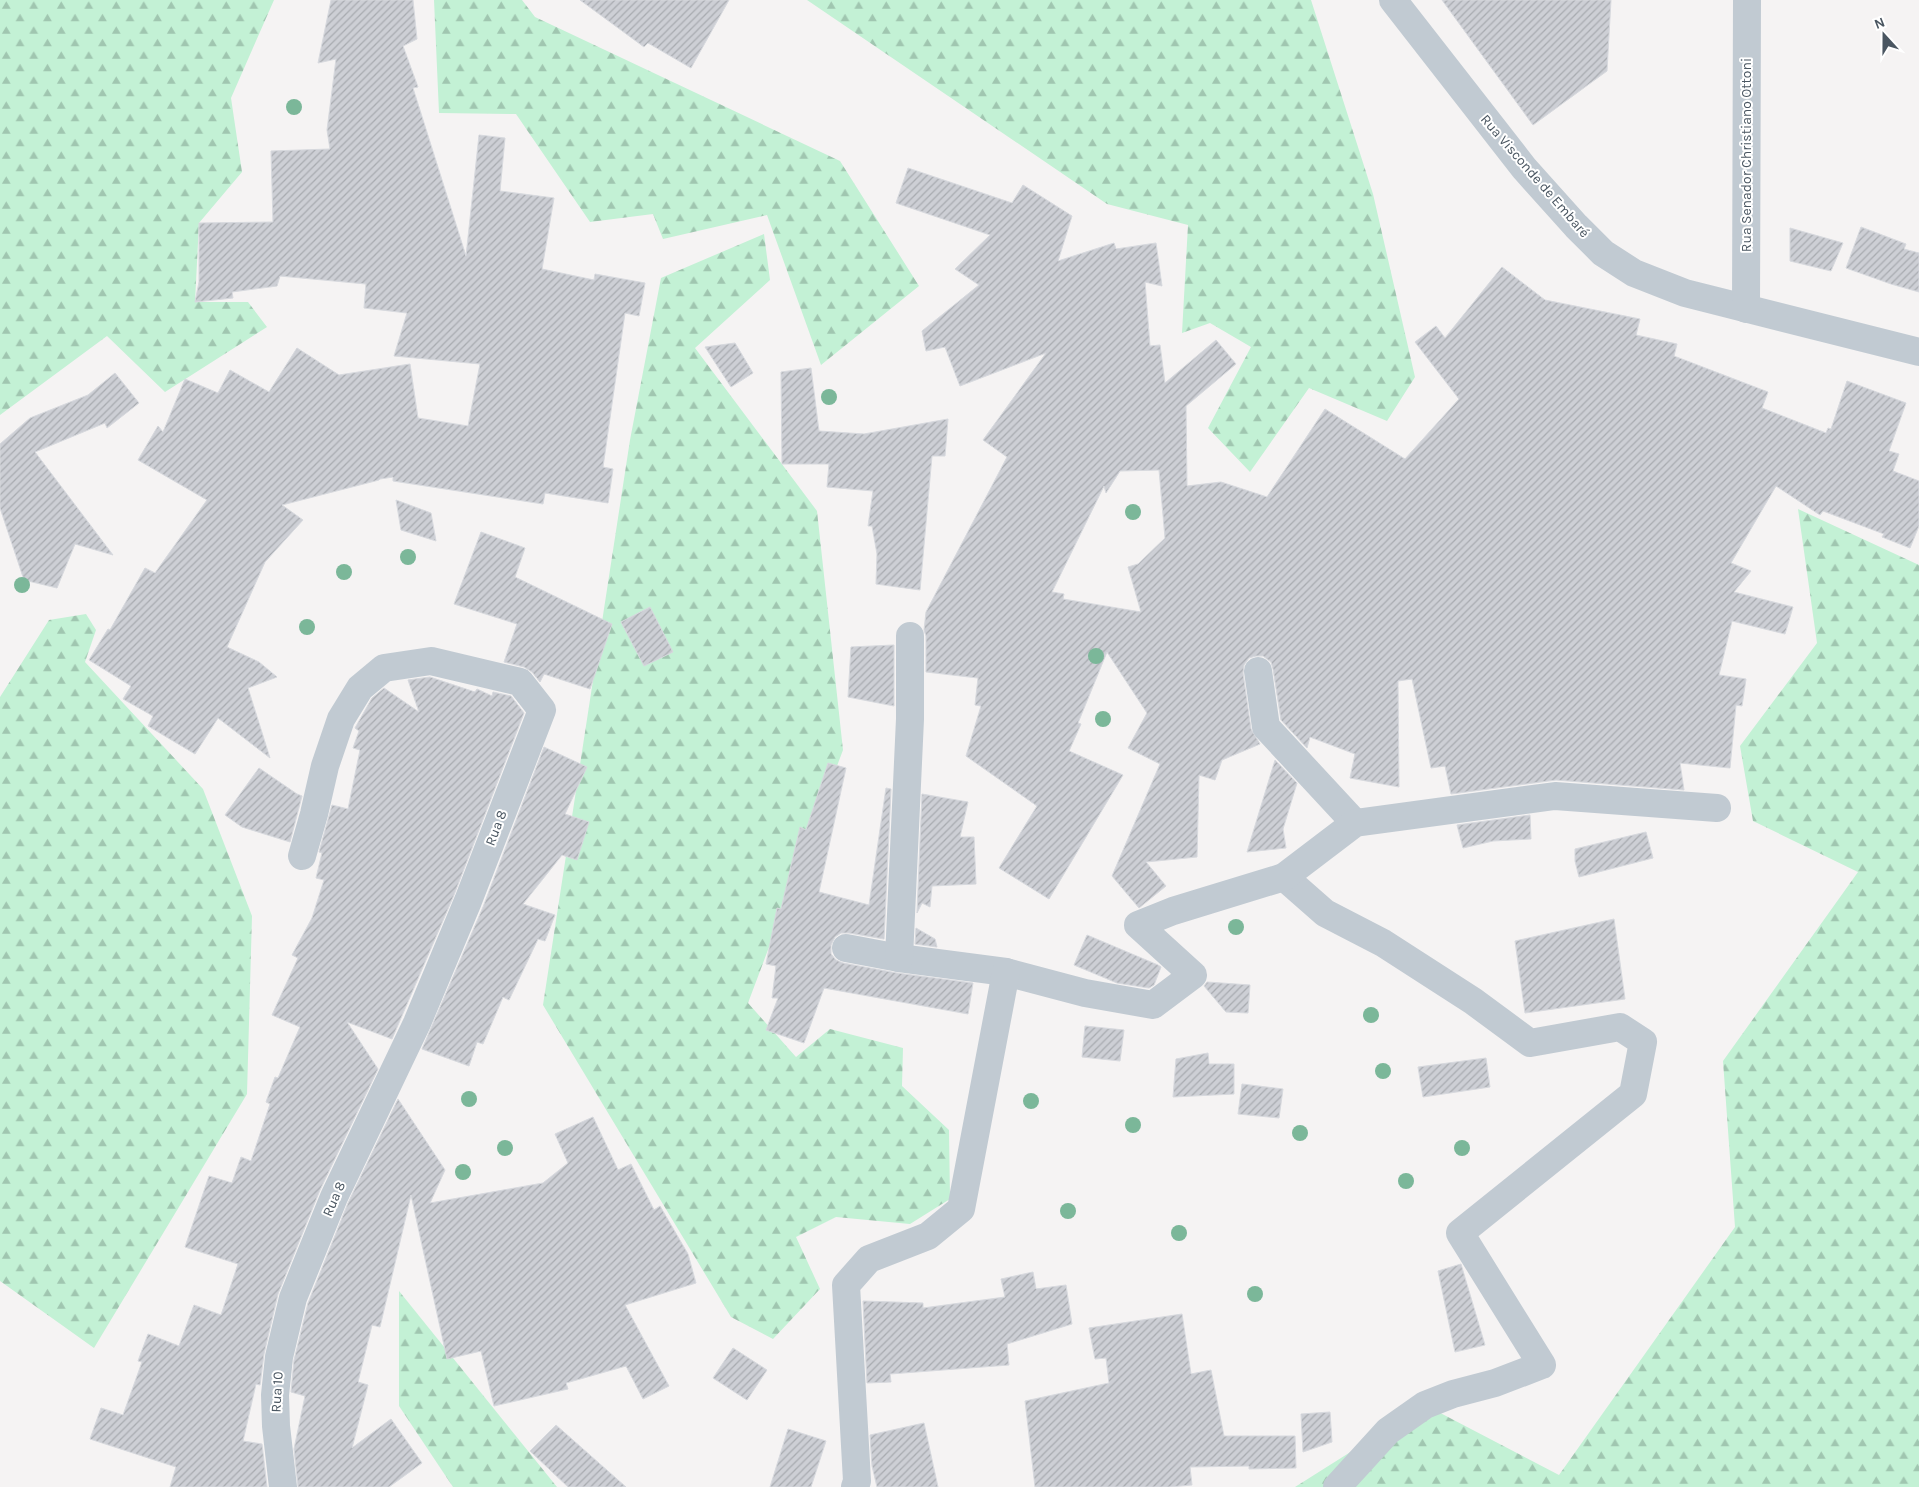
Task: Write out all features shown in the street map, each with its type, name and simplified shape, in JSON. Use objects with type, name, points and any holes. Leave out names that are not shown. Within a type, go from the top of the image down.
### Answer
[{"type":"street","name":"Rua Visconde de Embaré","points":[[1393,0],[1524,168],[1603,253],[1634,273],[1685,292],[1919,352]]},
{"type":"street","name":"Rua Senador Christiano Ottoni","points":[[1746,309],[1747,0]]},
{"type":"street","points":[[899,958],[910,719],[910,636]]},
{"type":"street","name":"Rua 8","points":[[293,1298],[334,1197],[417,1023],[468,901],[542,710],[520,682],[431,661],[384,668],[360,688],[341,719],[325,766],[302,856]]},
{"type":"street","points":[[1258,671],[1266,727],[1355,823]]},
{"type":"street","points":[[846,948],[899,958],[1006,972],[1085,993],[1153,1005],[1192,975],[1138,925],[1173,911],[1284,877],[1355,823],[1555,796],[1717,808]]},
{"type":"street","points":[[1284,877],[1325,912],[1383,943],[1474,1002],[1530,1043],[1620,1027],[1643,1042],[1633,1094],[1460,1232],[1542,1366],[1425,1405],[1388,1431],[1338,1487]]},
{"type":"street","points":[[855,1487],[857,1481],[846,1285],[869,1259],[928,1236],[961,1210],[1006,972]]},
{"type":"street","name":"Rua 10","points":[[283,1487],[276,1426],[275,1395],[279,1357],[293,1298]]},
{"type":"green space","points":[[0,0],[274,0],[231,98],[242,172],[199,223],[195,302],[248,302],[267,327],[165,392],[107,336],[0,415]]},
{"type":"green space","points":[[434,0],[522,0],[535,17],[840,161],[919,286],[821,365],[767,215],[663,239],[653,214],[590,222],[516,114],[439,113]]},
{"type":"green space","points":[[807,0],[1311,0],[1373,194],[1415,377],[1387,421],[1309,388],[1250,472],[1208,428],[1251,347],[1210,323],[1182,333],[1188,225],[1107,204]]},
{"type":"green space","points":[[764,234],[770,280],[695,348],[817,511],[843,750],[748,1003],[796,1057],[830,1029],[903,1048],[902,1086],[949,1130],[950,1199],[910,1224],[836,1217],[796,1237],[820,1289],[773,1339],[731,1317],[543,1005],[630,440],[661,278]]},
{"type":"green space","points":[[1798,509],[1919,565],[1919,1487],[1295,1487],[1425,1405],[1559,1475],[1735,1227],[1723,1061],[1858,872],[1753,821],[1740,746],[1817,643]]},
{"type":"green space","points":[[86,614],[96,630],[85,662],[203,789],[252,916],[247,1094],[94,1348],[0,1281],[0,697],[49,620]]},
{"type":"green space","points":[[399,1291],[557,1487],[453,1487],[399,1406]]},
{"type":"building","points":[[331,0],[413,0],[417,39],[403,46],[418,87],[413,88],[466,256],[479,135],[505,138],[500,191],[554,198],[542,269],[594,280],[595,274],[645,283],[639,316],[625,313],[603,467],[613,469],[608,503],[545,493],[543,504],[393,481],[393,477],[282,505],[303,520],[265,562],[227,647],[259,662],[277,677],[248,688],[270,758],[218,718],[195,754],[148,726],[153,716],[123,699],[131,686],[89,660],[108,629],[110,630],[145,568],[155,573],[207,500],[138,460],[158,426],[163,432],[185,379],[218,393],[230,370],[269,392],[297,348],[339,375],[410,364],[418,418],[468,426],[480,364],[394,356],[407,313],[364,308],[366,284],[280,276],[277,286],[232,292],[233,298],[195,302],[199,282],[199,223],[273,222],[271,151],[330,149],[327,130],[336,59],[318,63]]},
{"type":"building","points":[[580,0],[729,0],[691,68],[648,43],[644,47]]},
{"type":"building","points":[[1442,0],[1611,0],[1607,71],[1533,125]]},
{"type":"building","points":[[908,168],[1012,203],[1023,185],[1072,216],[1058,261],[1114,243],[1116,249],[1156,243],[1162,286],[1145,282],[1150,346],[1160,345],[1165,383],[1216,340],[1236,364],[1186,406],[1187,486],[1221,482],[1267,497],[1325,409],[1405,459],[1459,399],[1415,342],[1436,326],[1445,338],[1502,267],[1545,300],[1640,319],[1636,335],[1677,344],[1674,356],[1768,392],[1762,408],[1826,433],[1828,428],[1831,429],[1847,381],[1906,403],[1889,451],[1899,454],[1893,471],[1919,481],[1919,526],[1910,548],[1882,537],[1884,534],[1823,511],[1820,515],[1776,486],[1731,563],[1751,571],[1734,592],[1793,607],[1785,634],[1732,621],[1719,675],[1746,679],[1742,706],[1736,705],[1730,768],[1680,763],[1684,790],[1556,780],[1451,794],[1445,766],[1431,768],[1412,679],[1398,681],[1399,787],[1350,778],[1355,754],[1310,737],[1307,748],[1281,720],[1271,662],[1263,656],[1249,658],[1244,665],[1243,673],[1251,729],[1260,744],[1222,760],[1215,780],[1199,775],[1197,857],[1146,862],[1166,886],[1139,908],[1112,876],[1160,764],[1128,748],[1147,713],[1107,652],[1078,723],[1081,724],[1069,751],[1123,775],[1049,899],[999,868],[1037,806],[966,756],[981,706],[975,705],[978,678],[926,672],[926,636],[924,630],[926,612],[1007,457],[983,440],[1046,353],[960,386],[945,347],[926,351],[922,331],[979,285],[955,269],[990,235],[896,203]],"holes":[[[1159,470],[1165,538],[1138,564],[1128,567],[1141,612],[1063,599],[1064,594],[1052,592],[1104,486],[1106,493],[1120,471]]]},
{"type":"building","points":[[1861,227],[1906,244],[1904,249],[1919,253],[1919,292],[1846,268]]},
{"type":"building","points":[[1790,228],[1843,243],[1831,271],[1790,261]]},
{"type":"building","points":[[735,343],[753,373],[731,387],[705,347]]},
{"type":"building","points":[[811,368],[819,431],[864,434],[948,419],[945,456],[932,456],[920,590],[876,584],[877,554],[872,526],[868,526],[873,491],[827,487],[829,464],[782,464],[781,372]]},
{"type":"building","points":[[115,373],[139,403],[107,428],[105,423],[35,452],[113,555],[75,544],[57,588],[24,580],[0,508],[0,444],[30,418],[88,395]]},
{"type":"building","points":[[396,500],[431,513],[436,541],[401,530]]},
{"type":"building","points":[[481,532],[525,548],[515,577],[612,624],[590,689],[544,674],[540,682],[532,672],[524,667],[504,662],[517,624],[454,604]]},
{"type":"building","points":[[650,607],[673,652],[644,666],[621,622]]},
{"type":"building","points":[[894,645],[894,706],[848,697],[851,647]]},
{"type":"building","points":[[430,677],[475,692],[477,689],[492,696],[493,692],[511,696],[524,713],[454,895],[392,1039],[347,1022],[378,1069],[320,1190],[278,1294],[264,1354],[260,1385],[256,1384],[243,1441],[262,1444],[267,1487],[170,1487],[176,1467],[90,1439],[101,1408],[123,1415],[142,1362],[138,1361],[148,1334],[179,1346],[194,1305],[221,1315],[238,1264],[185,1247],[209,1176],[232,1183],[241,1157],[251,1161],[270,1104],[266,1102],[275,1077],[278,1078],[300,1027],[272,1015],[298,958],[292,955],[312,918],[324,880],[316,878],[322,853],[319,852],[332,805],[348,809],[360,750],[353,748],[359,731],[355,728],[372,698],[384,688],[419,712],[408,680]]},
{"type":"building","points":[[544,747],[587,767],[565,814],[589,822],[577,860],[562,855],[523,904],[555,915],[545,941],[538,939],[509,1000],[503,997],[483,1044],[477,1042],[469,1066],[422,1049],[483,907]]},
{"type":"building","points":[[1275,760],[1297,783],[1283,829],[1286,848],[1247,852]]},
{"type":"building","points":[[828,763],[846,768],[819,892],[869,905],[886,788],[891,789],[884,939],[841,933],[835,937],[831,945],[831,954],[836,960],[843,963],[897,973],[973,983],[968,1014],[824,988],[804,1043],[766,1030],[778,998],[772,998],[776,966],[766,964],[777,908],[781,909],[800,827],[806,830]]},
{"type":"building","points":[[259,768],[302,796],[290,842],[242,827],[225,815]]},
{"type":"building","points":[[922,794],[968,802],[960,837],[974,837],[976,884],[932,886],[930,907],[922,903],[917,913]]},
{"type":"building","points":[[1530,815],[1531,839],[1493,841],[1463,848],[1457,825]]},
{"type":"building","points":[[1646,832],[1653,858],[1579,877],[1575,861],[1575,849]]},
{"type":"building","points":[[1614,919],[1625,999],[1525,1013],[1515,941]]},
{"type":"building","points":[[916,928],[935,939],[937,947],[915,944]]},
{"type":"building","points":[[1087,935],[1161,967],[1154,985],[1149,988],[1117,983],[1074,965]]},
{"type":"building","points":[[1207,982],[1250,985],[1248,1013],[1226,1012],[1204,986]]},
{"type":"building","points":[[1085,1026],[1124,1030],[1120,1061],[1082,1057]]},
{"type":"building","points":[[1208,1053],[1209,1064],[1234,1064],[1234,1094],[1173,1097],[1176,1059]]},
{"type":"building","points":[[1486,1058],[1490,1087],[1423,1097],[1418,1067]]},
{"type":"building","points":[[1242,1084],[1283,1089],[1279,1118],[1238,1114]]},
{"type":"building","points":[[398,1099],[445,1170],[430,1203],[543,1183],[568,1163],[555,1134],[593,1117],[618,1170],[631,1164],[654,1210],[660,1206],[688,1254],[696,1283],[625,1305],[669,1386],[643,1399],[626,1366],[566,1383],[568,1389],[494,1406],[481,1351],[447,1359],[411,1195],[380,1327],[372,1325],[358,1382],[368,1385],[352,1448],[391,1419],[422,1463],[389,1487],[298,1487],[294,1449],[305,1396],[291,1392],[294,1360],[308,1303],[348,1203]]},
{"type":"building","points":[[1461,1264],[1485,1345],[1455,1352],[1438,1271]]},
{"type":"building","points":[[1033,1272],[1036,1289],[1066,1285],[1072,1324],[1007,1344],[1009,1365],[890,1374],[891,1382],[867,1383],[863,1301],[923,1303],[923,1308],[1005,1297],[1001,1279]]},
{"type":"building","points":[[1182,1314],[1191,1374],[1211,1370],[1224,1436],[1295,1436],[1296,1468],[1249,1469],[1249,1466],[1190,1467],[1192,1485],[1169,1487],[1035,1487],[1025,1401],[1109,1383],[1106,1358],[1095,1359],[1089,1328]]},
{"type":"building","points":[[733,1348],[767,1370],[747,1400],[713,1378]]},
{"type":"building","points":[[1330,1412],[1332,1442],[1303,1452],[1301,1414]]},
{"type":"building","points":[[924,1423],[938,1487],[877,1487],[872,1466],[870,1435]]},
{"type":"building","points":[[556,1425],[626,1487],[568,1487],[530,1451]]},
{"type":"building","points":[[788,1429],[826,1441],[811,1487],[770,1487]]}]
